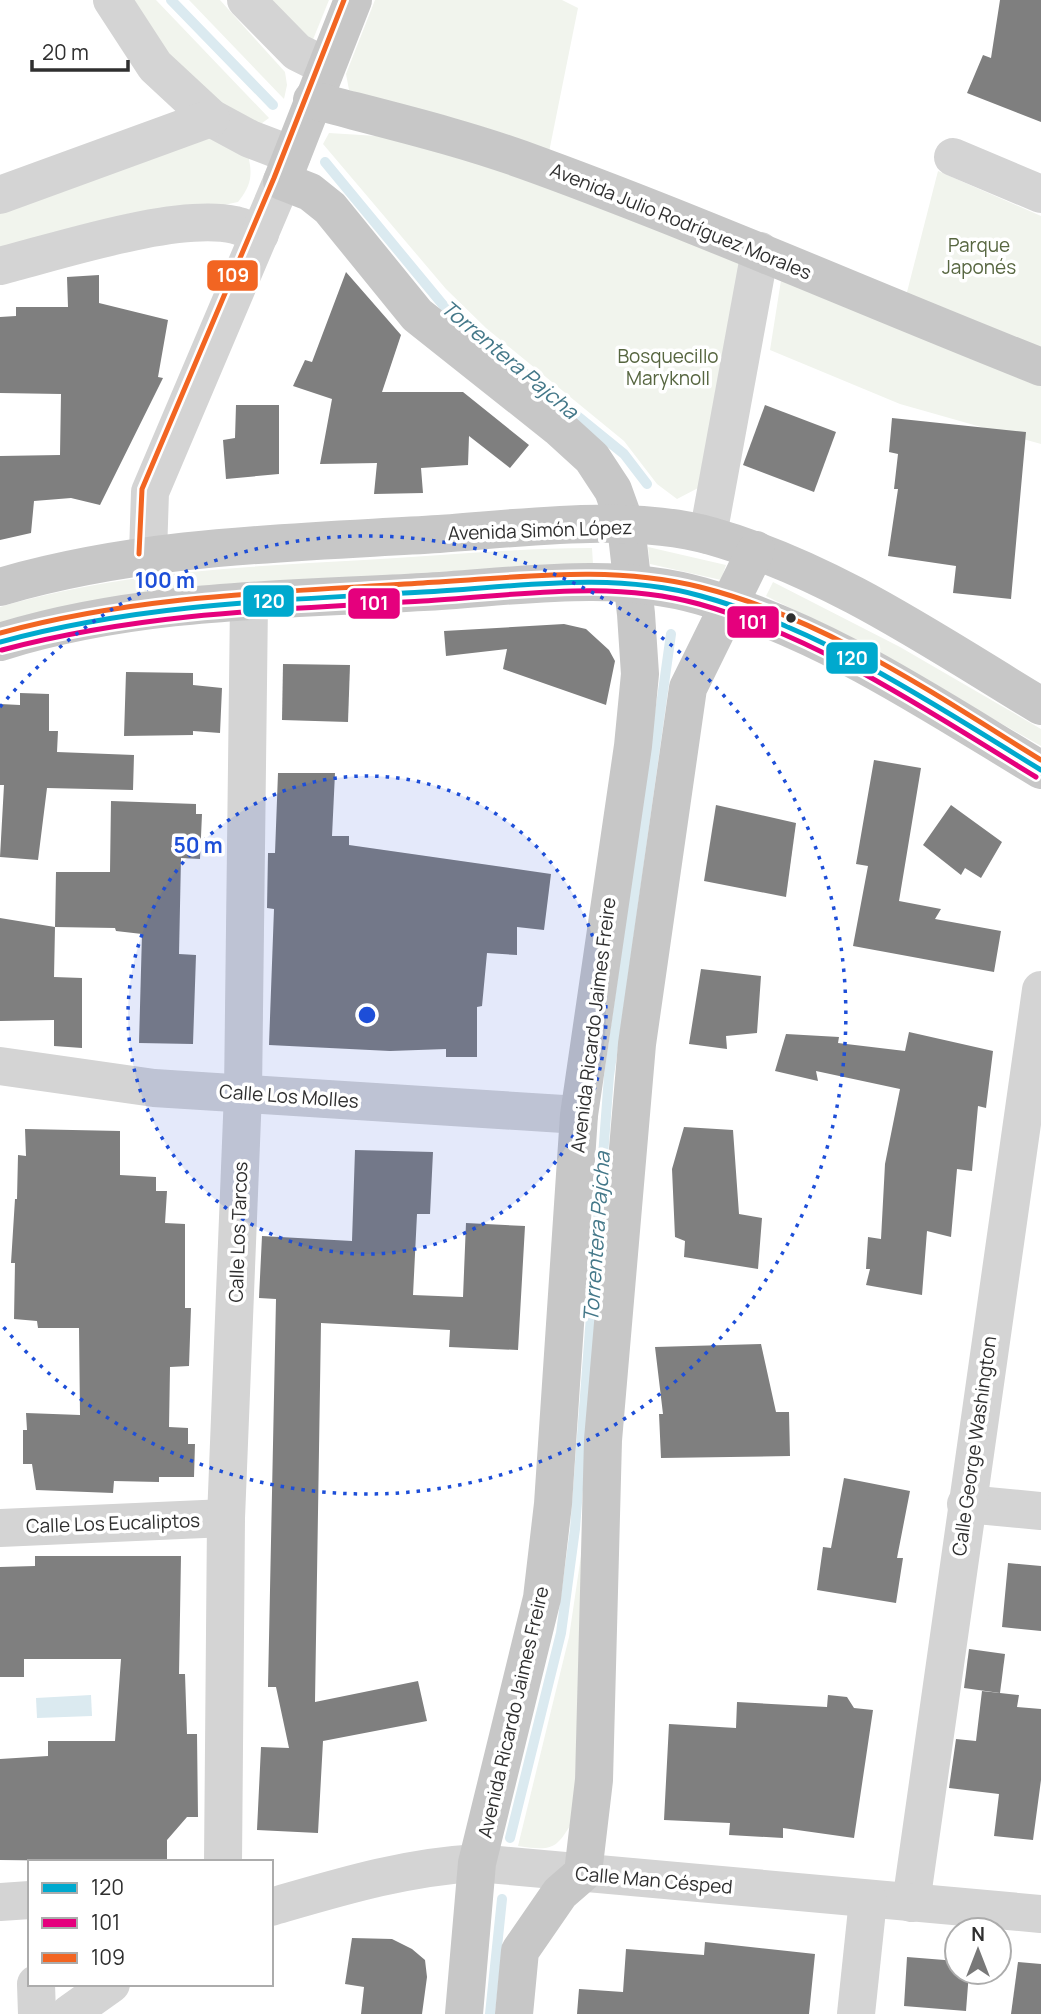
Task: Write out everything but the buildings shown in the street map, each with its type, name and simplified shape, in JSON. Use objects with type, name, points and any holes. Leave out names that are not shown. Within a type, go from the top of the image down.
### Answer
[{"type":"main road","points":[[287,168],[318,83],[353,0]]},
{"type":"main road","name":"Avenida Julio Rodríguez Morales","points":[[318,83],[417,127],[538,165],[758,259],[1041,367]]},
{"type":"main road","name":"Avenida Ricardo Jaimes Freire","points":[[287,168],[330,208],[417,315],[558,426],[592,458],[613,490],[626,526],[639,645],[637,698],[579,1115],[553,1504],[542,1598],[477,1863],[464,2014]]},
{"type":"main road","name":"Avenida Simón López","points":[[0,587],[61,569],[148,554],[572,525],[626,526],[708,535],[756,551],[872,604],[1041,706]]},
{"type":"main road","points":[[514,2014],[520,1951],[560,1893],[583,1873],[594,1780],[603,1440],[637,1044],[688,688],[732,605],[756,551]]},
{"type":"main road","points":[[0,642],[82,622],[171,606],[587,582],[671,588],[732,605],[817,640],[894,682],[1041,771]]},
{"type":"street","name":"Avenida Ricardo Jaimes Freire","points":[[113,0],[155,66],[211,118],[250,139],[287,168]]},
{"type":"street","points":[[246,0],[297,51],[318,83]]},
{"type":"street","points":[[0,195],[211,118]]},
{"type":"street","points":[[953,157],[1041,194]]},
{"type":"street","points":[[148,554],[150,492],[287,168]]},
{"type":"street","points":[[0,266],[154,228],[191,223],[233,224],[260,234]]},
{"type":"street","points":[[708,535],[758,259]]},
{"type":"street","name":"Calle Los Tarcos","points":[[223,1860],[226,1518],[243,1093],[249,602]]},
{"type":"street","name":"Calle George Washington","points":[[911,1903],[1041,990]]},
{"type":"street","name":"Calle Los Molles","points":[[0,1066],[154,1088],[579,1115]]},
{"type":"street","points":[[966,1504],[1041,1511]]},
{"type":"street","name":"Calle Los Eucaliptos","points":[[0,1528],[226,1518]]},
{"type":"street","name":"Calle Man Césped","points":[[273,1907],[378,1876],[433,1865],[477,1863],[1041,1914]]},
{"type":"street","points":[[0,1902],[28,1900]]},
{"type":"street","points":[[856,2014],[867,1900]]},
{"type":"street","points":[[36,1986],[37,2014]]},
{"type":"street","points":[[69,2014],[108,1986]]},
{"type":"green space","points":[[131,0],[156,0],[269,118],[258,126],[245,123],[178,68]]},
{"type":"green space","points":[[189,0],[220,0],[285,72],[287,85],[284,99]]},
{"type":"green space","points":[[269,0],[329,0],[312,42]]},
{"type":"green space","points":[[375,0],[562,0],[578,8],[549,152],[349,90],[346,74]]},
{"type":"green space","name":"Bosquecillo Maryknoll","points":[[329,133],[393,137],[476,156],[744,262],[700,487],[677,499],[657,484],[624,441],[486,328],[446,289],[323,144]]},
{"type":"green space","points":[[208,136],[246,148],[250,177],[247,189],[238,202],[0,251],[0,207]]},
{"type":"green space","name":"Parque Japonés","points":[[938,171],[1041,216],[1041,352],[906,296]]},
{"type":"green space","points":[[782,274],[1041,382],[1041,444],[900,404],[770,350]]},
{"type":"green space","points":[[648,547],[726,565],[721,580],[650,564]]},
{"type":"green space","points":[[592,548],[593,564],[242,584],[0,624],[0,607],[90,586],[180,573],[272,565]]},
{"type":"green space","points":[[773,582],[900,647],[1041,729],[1041,746],[855,640],[766,596]]},
{"type":"green space","points":[[583,1542],[574,1819],[563,1837],[552,1846],[518,1846],[569,1637]]},
{"type":"shaded area","points":[[91,1695],[92,1716],[37,1718],[36,1698]]},
{"type":"waterway","name":"Torrentera Pajcha","points":[[171,0],[273,105]]},
{"type":"waterway","name":"Torrentera Pajcha","points":[[325,162],[448,311],[624,454],[647,484]]},
{"type":"waterway","name":"Torrentera Pajcha","points":[[510,1838],[561,1633],[575,1529],[609,1076],[671,634]]},
{"type":"waterway","name":"Torrentera Pajcha","points":[[490,2014],[502,1899]]},
{"type":"transit line","name":"109","points":[[139,554],[142,489],[274,178],[344,0]]},
{"type":"transit line","name":"109","points":[[0,633],[105,610],[210,597],[528,576],[597,574],[666,580],[746,601],[834,638],[919,684],[1041,760]]},
{"type":"transit line","name":"120","points":[[0,642],[105,619],[263,601],[527,584],[597,582],[667,588],[701,596],[791,628],[877,671],[1041,770]]},
{"type":"transit line","name":"101","points":[[2,650],[106,628],[264,610],[561,591],[630,592],[665,596],[699,604],[788,636],[873,679],[1036,777]]}]
